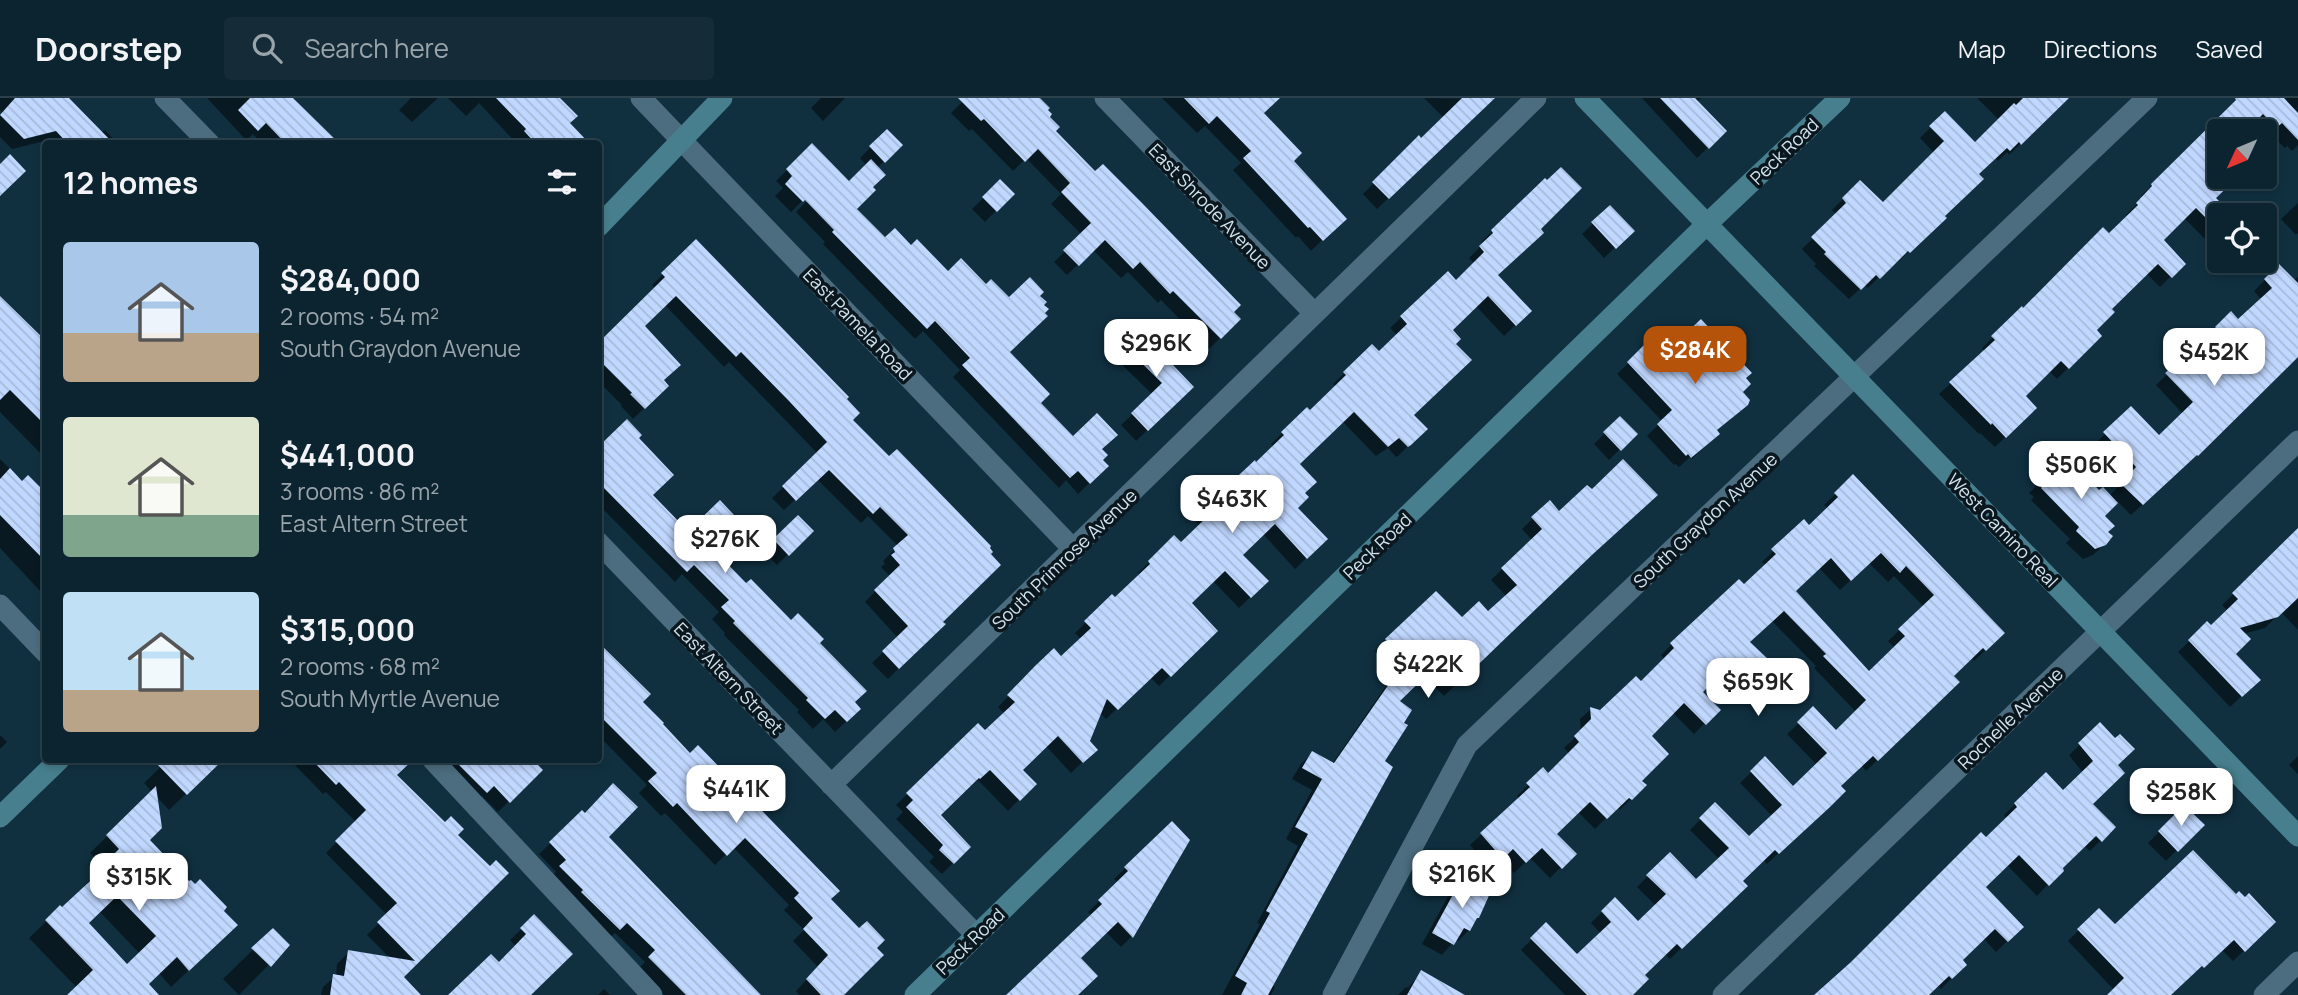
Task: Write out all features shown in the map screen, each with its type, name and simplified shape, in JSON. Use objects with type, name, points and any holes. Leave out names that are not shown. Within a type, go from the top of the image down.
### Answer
[{"type":"street","points":[[165,98],[206,140]]},
{"type":"street","name":"East Pamela Road","points":[[641,98],[1074,550]]},
{"type":"street","points":[[602,223],[722,98]]},
{"type":"street","name":"East Shrode Avenue","points":[[1105,98],[1314,313]]},
{"type":"street","name":"South Primrose Avenue","points":[[831,785],[1536,98]]},
{"type":"street","name":"West Camino Real","points":[[1585,98],[2298,836]]},
{"type":"street","name":"Peck Road","points":[[915,995],[1707,224],[1840,98]]},
{"type":"street","name":"South Graydon Avenue","points":[[1333,995],[1466,745],[2147,98]]},
{"type":"street","name":"Rochelle Avenue","points":[[1723,995],[2298,441]]},
{"type":"street","name":"East Altern Street","points":[[602,546],[976,936]]},
{"type":"street","points":[[0,605],[42,649]]},
{"type":"street","points":[[0,817],[56,763]]},
{"type":"street","points":[[436,763],[652,995]]},
{"type":"street","points":[[2264,995],[2298,962]]},
{"type":"building","points":[[15,98],[69,98],[110,140],[64,140],[56,131],[24,139],[0,115]]},
{"type":"building","points":[[250,98],[293,98],[336,140],[282,140],[266,123],[258,131],[238,110]]},
{"type":"building","points":[[496,98],[560,98],[578,116],[570,123],[586,140],[532,140],[524,131],[526,129]]},
{"type":"building","points":[[958,98],[1040,98],[1050,108],[1050,117],[1060,127],[1056,131],[1095,171],[1103,164],[1142,203],[1241,305],[1234,312],[1241,319],[1221,339],[1173,291],[1170,294],[1140,262],[1133,269],[1105,240],[1079,266],[1063,250],[1091,223],[1061,192],[1070,183],[1038,149],[1025,162],[984,119],[981,121]]},
{"type":"building","points":[[1184,98],[1280,98],[1264,113],[1302,153],[1294,161],[1347,219],[1323,241],[1243,158],[1251,151],[1217,116],[1209,124]]},
{"type":"building","points":[[1462,98],[1495,98],[1389,199],[1372,182],[1419,135],[1421,138]]},
{"type":"building","points":[[1660,98],[1695,98],[1727,131],[1709,149]]},
{"type":"building","points":[[2023,98],[2069,98],[2021,145],[2019,142],[2010,151],[2007,148],[1979,174],[1984,179],[1945,216],[1947,218],[1880,279],[1876,275],[1861,290],[1824,254],[1826,252],[1811,237],[1846,203],[1842,198],[1860,180],[1883,202],[1944,141],[1929,126],[1945,111],[1975,142],[2014,103],[2016,105]]},
{"type":"building","points":[[2235,98],[2284,98],[2298,113],[2298,140],[2282,123],[2277,127],[2277,119],[2268,119],[2263,114],[2258,119],[2217,119]]},
{"type":"building","points":[[887,129],[903,145],[885,163],[869,146]]},
{"type":"building","points":[[2207,129],[2207,189],[2225,189],[2216,198],[2221,203],[2207,203],[2207,219],[2196,208],[2164,240],[2186,264],[2172,278],[2158,264],[2112,309],[2115,312],[2097,330],[2102,336],[2069,369],[2061,361],[2026,396],[2037,408],[2006,438],[1949,382],[1995,340],[1991,336],[2022,306],[2023,308],[2103,227],[2109,233],[2138,205],[2136,203],[2151,184]]},
{"type":"building","points":[[812,143],[849,181],[871,159],[886,175],[873,187],[876,190],[857,209],[885,237],[895,228],[911,245],[917,239],[948,271],[961,258],[986,284],[991,279],[1009,297],[1030,277],[1044,292],[1040,296],[1047,302],[1044,305],[1049,309],[1045,313],[1048,316],[1010,352],[1050,394],[1041,403],[1073,436],[1097,413],[1118,435],[1102,449],[1108,455],[1103,460],[1109,466],[1090,484],[1078,471],[1070,478],[962,365],[970,358],[935,321],[927,329],[832,232],[834,230],[805,200],[803,202],[785,184],[792,176],[786,169]]},
{"type":"building","points":[[10,154],[26,171],[0,196],[0,164]]},
{"type":"building","points":[[1561,167],[1582,188],[1541,229],[1544,233],[1498,275],[1532,311],[1516,326],[1488,296],[1453,330],[1461,339],[1456,344],[1472,360],[1414,415],[1428,429],[1408,447],[1399,438],[1388,447],[1354,412],[1300,464],[1317,482],[1305,493],[1309,497],[1298,508],[1328,539],[1307,559],[1275,524],[1243,555],[1269,581],[1251,598],[1225,571],[1192,603],[1218,631],[1171,677],[1162,668],[1118,710],[1107,699],[1090,741],[1098,750],[1083,763],[1058,736],[1023,770],[1037,784],[1020,801],[990,770],[979,778],[941,815],[971,847],[954,864],[939,850],[943,845],[906,807],[913,800],[906,793],[978,723],[985,730],[1015,702],[1007,695],[1035,666],[1054,648],[1061,656],[1091,628],[1084,621],[1112,594],[1115,597],[1150,564],[1148,561],[1174,535],[1181,542],[1210,514],[1203,506],[1223,486],[1225,488],[1255,460],[1256,462],[1284,435],[1281,432],[1307,407],[1310,410],[1346,375],[1343,372],[1372,344],[1379,351],[1407,324],[1400,316],[1448,271],[1456,280],[1484,252],[1479,246],[1493,233],[1491,230],[1545,178],[1547,180]]},
{"type":"building","points":[[1000,179],[1015,194],[997,212],[982,197]]},
{"type":"building","points":[[1610,205],[1635,231],[1616,249],[1591,222]]},
{"type":"building","points":[[696,239],[849,397],[847,399],[860,413],[853,420],[889,456],[897,449],[991,546],[991,554],[1001,565],[899,669],[882,651],[908,626],[874,590],[900,565],[891,555],[895,552],[893,548],[908,535],[880,507],[873,514],[829,470],[796,501],[782,486],[827,442],[789,401],[741,352],[736,357],[676,296],[645,326],[681,365],[664,380],[669,386],[645,409],[602,363],[602,339],[665,277],[661,273]]},
{"type":"building","points":[[2279,264],[2298,283],[2298,357],[2198,456],[2143,505],[2120,483],[2136,467],[2103,432],[2131,406],[2159,435],[2193,402],[2165,373],[2181,359],[2187,365],[2221,333],[2215,327],[2231,311],[2238,319],[2272,288],[2264,279],[2270,273],[2277,273]]},
{"type":"building","points":[[0,296],[42,337],[42,422],[10,390],[0,400]]},
{"type":"building","points":[[1701,319],[1752,373],[1746,378],[1751,384],[1743,392],[1750,400],[1748,405],[1717,430],[1720,434],[1691,458],[1688,454],[1686,456],[1657,424],[1672,410],[1627,362],[1645,344],[1659,359]]},
{"type":"building","points":[[1139,325],[1154,340],[1152,343],[1194,387],[1148,431],[1131,413],[1162,383],[1121,343]]},
{"type":"building","points":[[1620,416],[1638,434],[1621,451],[1603,432]]},
{"type":"building","points":[[627,419],[642,435],[639,438],[674,475],[653,495],[688,531],[720,500],[734,515],[717,532],[728,545],[718,554],[746,583],[751,579],[791,620],[798,613],[824,639],[820,643],[867,691],[855,702],[861,709],[847,722],[835,710],[825,719],[806,700],[808,698],[733,623],[735,621],[721,607],[729,600],[694,565],[687,572],[602,486],[602,443]]},
{"type":"building","points":[[2065,455],[2099,490],[2103,487],[2118,503],[2105,516],[2115,526],[2108,532],[2113,536],[2106,545],[2095,549],[2076,531],[2079,527],[2041,488],[2043,485],[2039,481]]},
{"type":"building","points":[[1623,459],[1658,495],[1456,686],[1436,666],[1400,701],[1412,710],[1404,723],[1408,725],[1385,761],[1393,767],[1268,995],[1241,995],[1247,983],[1235,976],[1270,913],[1266,911],[1308,834],[1295,827],[1322,779],[1302,768],[1312,751],[1334,763],[1398,671],[1386,659],[1395,650],[1385,639],[1436,591],[1462,617],[1479,601],[1488,611],[1517,585],[1501,568],[1542,529],[1531,517],[1550,500],[1559,511],[1587,485],[1592,489]]},
{"type":"building","points":[[10,468],[22,481],[28,475],[42,489],[42,558],[0,515],[0,479]]},
{"type":"building","points":[[1853,474],[2005,633],[1986,651],[1983,648],[1954,676],[1960,682],[1878,761],[1873,756],[1841,786],[1846,791],[1830,807],[1779,854],[1775,850],[1743,881],[1748,886],[1682,949],[1677,944],[1645,975],[1649,979],[1633,995],[1587,995],[1530,938],[1546,922],[1577,954],[1611,922],[1601,911],[1615,897],[1638,921],[1666,894],[1646,875],[1670,852],[1696,879],[1729,848],[1699,818],[1715,802],[1749,836],[1782,805],[1750,771],[1765,756],[1793,786],[1827,753],[1797,722],[1813,706],[1836,730],[1866,700],[1784,611],[1750,642],[1768,659],[1753,675],[1736,660],[1703,692],[1721,710],[1706,725],[1684,703],[1652,736],[1669,754],[1642,781],[1647,785],[1632,800],[1629,798],[1607,819],[1590,802],[1557,834],[1577,854],[1562,869],[1542,848],[1526,863],[1513,849],[1503,859],[1480,833],[1530,787],[1526,783],[1543,767],[1548,773],[1579,742],[1574,736],[1591,719],[1590,707],[1600,710],[1636,676],[1641,681],[1674,648],[1670,643],[1739,579],[1744,584],[1776,554],[1771,549],[1804,519],[1809,525],[1838,497],[1834,493]],"holes":[[[1881,553],[1900,573],[1906,566],[1934,595],[1898,629],[1905,636],[1869,671],[1796,591],[1831,558],[1851,581]]]},
{"type":"building","points":[[798,515],[814,531],[789,556],[773,539]]},
{"type":"building","points":[[2298,528],[2298,598],[2278,617],[2240,628],[2251,639],[2236,654],[2261,680],[2242,697],[2188,640],[2207,621],[2211,625],[2238,599],[2232,593]]},
{"type":"building","points":[[602,646],[651,694],[643,702],[690,753],[698,745],[840,891],[831,899],[859,928],[867,921],[885,940],[877,948],[884,955],[844,995],[821,995],[806,979],[828,955],[803,929],[813,918],[794,898],[799,893],[745,838],[727,856],[677,803],[673,807],[648,781],[657,773],[602,718]]},
{"type":"building","points":[[2100,722],[2115,738],[2120,734],[2135,749],[2118,765],[2125,773],[2093,804],[2116,827],[2102,842],[2096,836],[2063,868],[2064,871],[2049,886],[2019,855],[1986,887],[2024,927],[2008,942],[1995,929],[1963,960],[1967,965],[1952,979],[1949,976],[1929,995],[1814,995],[1851,962],[1981,832],[1986,837],[2017,807],[2014,803],[2046,772],[2063,790],[2093,761],[2078,743]]},
{"type":"building","points":[[156,763],[220,763],[187,795]]},
{"type":"building","points":[[315,763],[410,763],[397,775],[445,822],[451,816],[464,829],[458,835],[490,866],[496,860],[509,873],[404,977],[421,995],[330,995],[333,974],[344,976],[348,950],[415,961],[377,922],[397,903],[335,841],[366,810],[339,782],[336,785]]},
{"type":"building","points":[[457,763],[536,763],[543,770],[510,803],[494,786],[487,793]]},
{"type":"building","points":[[613,783],[638,807],[609,837],[761,995],[686,995],[648,957],[655,950],[627,923],[620,930],[559,866],[566,860],[549,842],[582,810],[585,813]]},
{"type":"building","points":[[156,786],[162,828],[150,840],[189,881],[195,884],[200,879],[227,907],[224,911],[238,925],[189,971],[177,957],[149,984],[159,995],[67,995],[93,970],[45,920],[102,870],[100,868],[119,849],[106,835]],"holes":[[[117,896],[156,936],[127,964],[89,923]]]},
{"type":"building","points":[[2184,805],[2205,825],[2178,852],[2158,831]]},
{"type":"building","points":[[1172,821],[1190,840],[1133,938],[1118,922],[1081,958],[1098,976],[1078,995],[1006,995],[1102,904],[1098,900],[1128,871],[1124,867]]},
{"type":"building","points":[[2193,850],[2236,894],[2239,891],[2245,897],[2249,893],[2276,922],[2245,952],[2234,940],[2171,995],[2107,995],[2124,978],[2077,929],[2099,908],[2115,924]]},
{"type":"building","points":[[1463,876],[1491,891],[1479,918],[1470,931],[1464,928],[1454,945],[1432,933]]},
{"type":"building","points":[[534,914],[573,954],[531,995],[448,995],[491,954],[499,962],[526,934],[520,928]]},
{"type":"building","points":[[273,928],[290,945],[271,967],[251,948]]},
{"type":"building","points":[[1421,970],[1465,995],[1407,995]]}]
